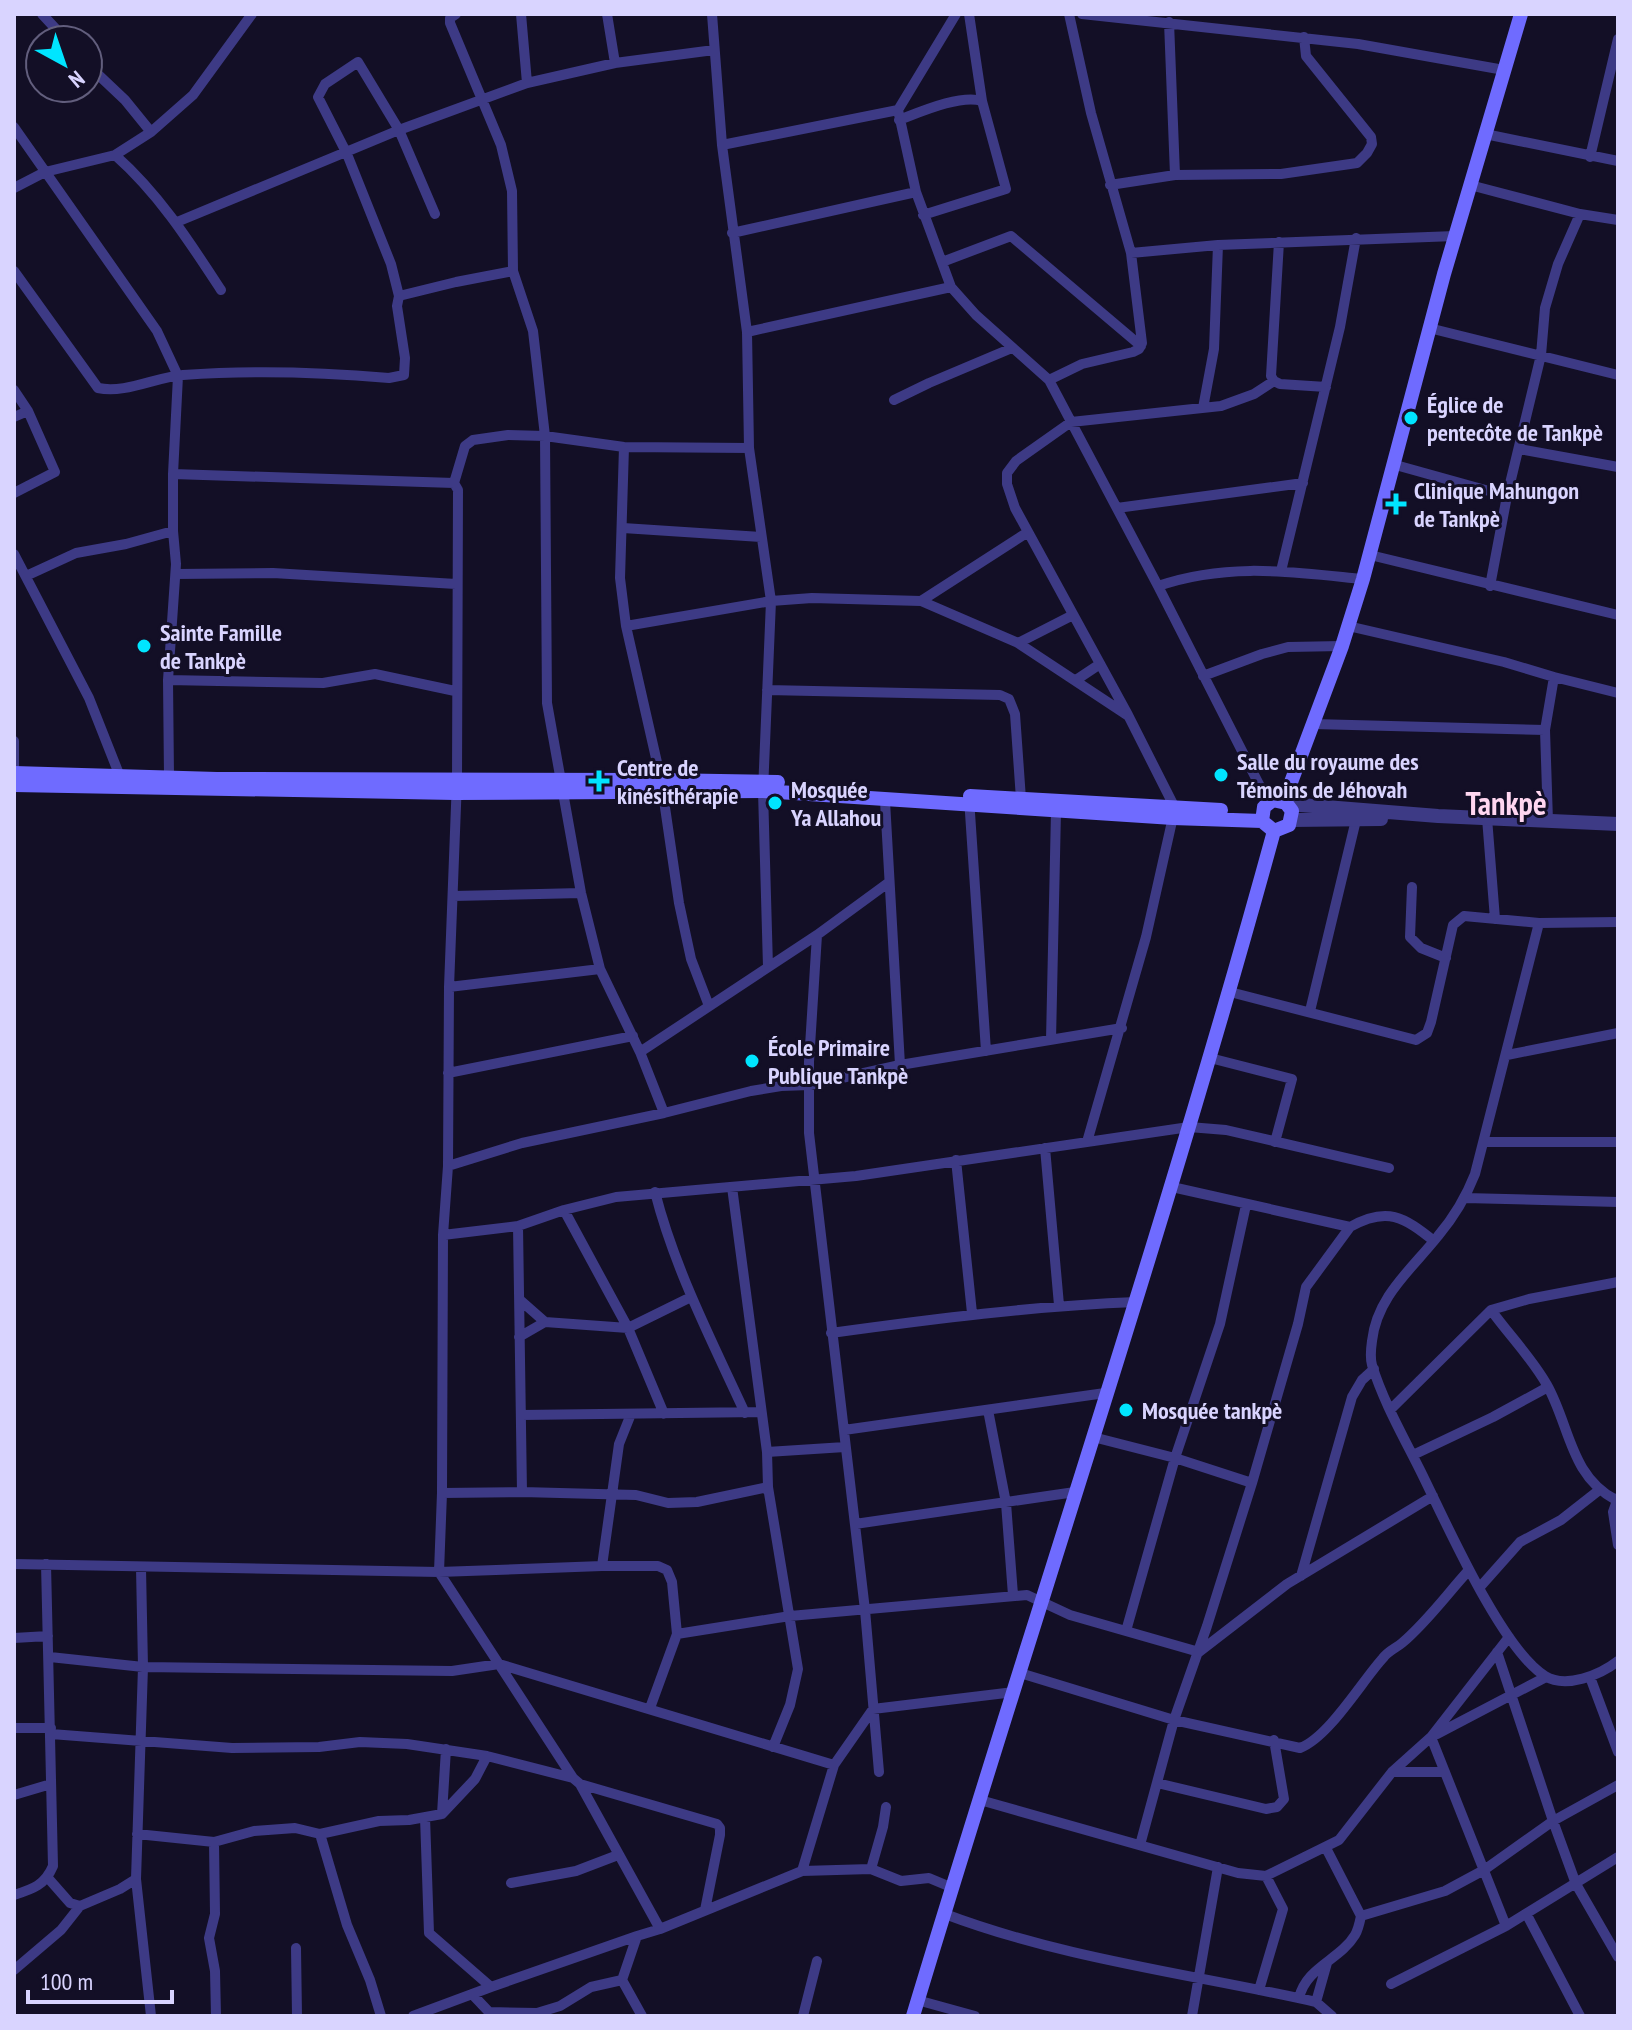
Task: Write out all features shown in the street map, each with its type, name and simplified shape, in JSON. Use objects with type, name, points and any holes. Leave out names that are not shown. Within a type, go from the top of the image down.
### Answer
[{"type":"main road","points":[[913,2016],[1230,992],[1266,817],[1286,803],[1363,579],[1429,328],[1521,14]]},
{"type":"main road","points":[[14,772],[121,781]]},
{"type":"main road","points":[[14,785],[217,779],[456,786],[763,786],[969,801],[1056,811],[1266,817],[1285,829],[1292,811],[1286,803]]},
{"type":"main road","points":[[763,786],[885,801],[1021,799],[1174,813]]},
{"type":"street","points":[[14,188],[45,172],[115,155],[151,132],[193,95],[252,14]]},
{"type":"street","points":[[456,14],[450,18],[450,23],[501,145],[512,191],[513,271],[533,331],[545,436],[547,703],[553,747],[564,786],[581,893],[600,969],[633,1036],[664,1113]]},
{"type":"street","points":[[521,14],[527,83]]},
{"type":"street","points":[[607,14],[615,63]]},
{"type":"street","points":[[712,14],[722,145],[747,332],[749,448],[771,601],[763,786],[768,967]]},
{"type":"street","points":[[956,14],[898,115],[923,215],[951,287],[1049,380],[1203,676],[1266,817]]},
{"type":"street","points":[[923,215],[1006,189],[982,101],[969,14]]},
{"type":"street","points":[[1069,14],[1110,185],[1131,253],[1141,346]]},
{"type":"street","points":[[1082,14],[1304,37],[1417,53],[1504,70]]},
{"type":"street","points":[[1169,22],[1175,175]]},
{"type":"street","points":[[1110,185],[1175,175],[1281,174],[1357,163],[1372,144],[1371,137],[1306,56],[1304,37]]},
{"type":"street","points":[[1590,157],[1618,39]]},
{"type":"street","points":[[177,222],[399,130],[527,83],[615,63],[714,50]]},
{"type":"street","points":[[14,271],[98,388],[110,391],[178,376],[271,372],[389,378],[404,375],[405,358],[397,306],[399,296],[391,264],[347,154],[318,97],[325,84],[358,62],[399,130],[435,214]]},
{"type":"street","points":[[104,80],[151,132]]},
{"type":"street","points":[[722,145],[898,115],[972,98],[982,101]]},
{"type":"street","points":[[14,127],[157,331],[178,376],[173,474],[176,574],[168,680],[166,782]]},
{"type":"street","points":[[1485,134],[1618,161]]},
{"type":"street","points":[[115,155],[137,174],[177,222],[221,290]]},
{"type":"street","points":[[1470,185],[1580,214],[1618,220]]},
{"type":"street","points":[[732,233],[916,192]]},
{"type":"street","points":[[1490,586],[1507,496],[1541,355],[1545,308],[1558,264],[1580,214]]},
{"type":"street","points":[[942,262],[1011,236],[1141,346]]},
{"type":"street","points":[[1131,253],[1218,245],[1455,236]]},
{"type":"street","points":[[1281,571],[1348,291],[1356,238]]},
{"type":"street","points":[[1274,381],[1271,359],[1279,242]]},
{"type":"street","points":[[1203,408],[1214,349],[1218,245]]},
{"type":"street","points":[[399,296],[513,271]]},
{"type":"street","points":[[747,332],[951,287]]},
{"type":"street","points":[[1429,328],[1618,375]]},
{"type":"street","points":[[1049,380],[1082,364],[1133,352],[1141,346]]},
{"type":"street","points":[[894,400],[1012,348]]},
{"type":"street","points":[[1087,1142],[1122,1028],[1174,813],[1128,715],[1028,532],[1010,495],[1007,473],[1016,461],[1071,422],[1235,402],[1274,381],[1326,387]]},
{"type":"street","points":[[14,390],[28,411],[55,472],[14,493]]},
{"type":"street","points":[[14,417],[28,411]]},
{"type":"street","points":[[660,1929],[577,1781],[439,1572],[443,1235],[448,1166],[449,987],[456,786],[458,490],[454,483],[465,446],[473,440],[508,435],[545,436],[624,447],[749,448]]},
{"type":"street","points":[[624,447],[620,578],[626,626],[661,785],[691,959],[709,1006]]},
{"type":"street","points":[[1519,449],[1618,467]]},
{"type":"street","points":[[1392,464],[1507,496]]},
{"type":"street","points":[[173,474],[454,483]]},
{"type":"street","points":[[1117,508],[1303,483]]},
{"type":"street","points":[[623,528],[761,537]]},
{"type":"street","points":[[26,576],[76,553],[173,531]]},
{"type":"street","points":[[921,601],[1028,532]]},
{"type":"street","points":[[14,554],[89,698],[121,781]]},
{"type":"street","points":[[1370,555],[1618,615]]},
{"type":"street","points":[[1158,586],[1210,572],[1281,571],[1363,579]]},
{"type":"street","points":[[176,574],[273,573],[456,584]]},
{"type":"street","points":[[626,626],[771,601],[812,598],[921,601],[1018,643],[1128,715]]},
{"type":"street","points":[[1018,643],[1073,615]]},
{"type":"street","points":[[1348,626],[1504,662],[1618,694]]},
{"type":"street","points":[[1203,676],[1288,647],[1342,646]]},
{"type":"street","points":[[1076,680],[1100,664]]},
{"type":"street","points":[[168,680],[323,683],[375,674],[455,691]]},
{"type":"street","points":[[1548,821],[1545,730],[1554,677]]},
{"type":"street","points":[[767,690],[1000,695],[1013,704],[1021,799]]},
{"type":"street","points":[[1313,724],[1545,730]]},
{"type":"street","points":[[14,741],[14,772]]},
{"type":"street","points":[[885,801],[900,1065]]},
{"type":"street","points":[[969,801],[986,1051]]},
{"type":"street","points":[[1286,803],[1438,816],[1618,824]]},
{"type":"street","points":[[1051,1040],[1056,811]]},
{"type":"street","points":[[1291,820],[1438,816]]},
{"type":"street","points":[[1487,818],[1495,919]]},
{"type":"street","points":[[1310,1011],[1356,820]]},
{"type":"street","points":[[640,1052],[817,935],[888,883]]},
{"type":"street","points":[[1412,887],[1410,937],[1421,948],[1446,958]]},
{"type":"street","points":[[453,896],[581,893]]},
{"type":"street","points":[[1230,992],[1416,1040],[1427,1033],[1453,925],[1458,919],[1464,916],[1539,923],[1618,922]]},
{"type":"street","points":[[1539,923],[1485,1142],[1465,1198],[1434,1241],[1398,1281],[1376,1315],[1371,1362],[1390,1410],[1469,1570],[1509,1637],[1546,1677]]},
{"type":"street","points":[[817,935],[809,1133],[865,1610],[879,1772]]},
{"type":"street","points":[[449,987],[600,969]]},
{"type":"street","points":[[448,1166],[522,1143],[751,1091],[810,1085],[900,1065],[1122,1028]]},
{"type":"street","points":[[1507,1055],[1618,1033]]},
{"type":"street","points":[[448,1073],[633,1036]]},
{"type":"street","points":[[1210,1058],[1292,1079],[1275,1142]]},
{"type":"street","points":[[443,1235],[518,1226],[616,1197],[814,1179],[1189,1127],[1226,1130],[1389,1168]]},
{"type":"street","points":[[1485,1142],[1618,1142]]},
{"type":"street","points":[[1045,1148],[1059,1305]]},
{"type":"street","points":[[956,1160],[972,1313]]},
{"type":"street","points":[[732,1187],[767,1452],[768,1487],[798,1669],[790,1705],[773,1747]]},
{"type":"street","points":[[1172,1187],[1350,1227]]},
{"type":"street","points":[[655,1192],[664,1227],[691,1297],[745,1413]]},
{"type":"street","points":[[1465,1198],[1618,1202]]},
{"type":"street","points":[[1126,1631],[1175,1458],[1220,1324],[1246,1205]]},
{"type":"street","points":[[564,1210],[628,1328],[664,1414]]},
{"type":"street","points":[[1140,1845],[1174,1720],[1199,1652],[1252,1483],[1306,1287],[1350,1227],[1365,1218],[1389,1215],[1411,1223],[1434,1241]]},
{"type":"street","points":[[518,1226],[522,1492]]},
{"type":"street","points":[[1390,1410],[1491,1310],[1529,1299],[1618,1282]]},
{"type":"street","points":[[519,1337],[545,1322],[628,1328],[691,1297]]},
{"type":"street","points":[[520,1300],[545,1322]]},
{"type":"street","points":[[831,1333],[972,1313],[1136,1302]]},
{"type":"street","points":[[1491,1310],[1548,1387],[1580,1464],[1598,1491],[1617,1499],[1613,1512],[1618,1545]]},
{"type":"street","points":[[1301,1576],[1352,1397],[1362,1380],[1374,1369]]},
{"type":"street","points":[[1413,1455],[1548,1387]]},
{"type":"street","points":[[844,1430],[1105,1393]]},
{"type":"street","points":[[988,1410],[1006,1503],[1013,1595]]},
{"type":"street","points":[[521,1415],[760,1412]]},
{"type":"street","points":[[602,1566],[619,1444],[631,1414]]},
{"type":"street","points":[[1093,1437],[1175,1458],[1252,1483]]},
{"type":"street","points":[[767,1452],[845,1447]]},
{"type":"street","points":[[442,1493],[636,1495],[668,1503],[697,1502],[768,1487]]},
{"type":"street","points":[[1480,1587],[1520,1542],[1561,1520],[1598,1491]]},
{"type":"street","points":[[855,1524],[1075,1492]]},
{"type":"street","points":[[1199,1652],[1301,1576],[1433,1496]]},
{"type":"street","points":[[14,1564],[439,1572],[658,1566],[667,1570],[672,1582],[677,1634],[650,1708]]},
{"type":"street","points":[[14,1895],[39,1887],[48,1878],[53,1866],[46,1564]]},
{"type":"street","points":[[141,1568],[143,1667],[136,1879],[151,2016]]},
{"type":"street","points":[[1020,1673],[1174,1720],[1300,1748],[1311,1742],[1352,1700],[1386,1653],[1403,1642],[1469,1570]]},
{"type":"street","points":[[677,1634],[790,1616],[1027,1595],[1070,1615],[1199,1652]]},
{"type":"street","points":[[14,1638],[48,1636]]},
{"type":"street","points":[[980,1800],[1218,1867],[1256,1877],[1266,1876],[1339,1840],[1392,1772],[1431,1737],[1509,1637]]},
{"type":"street","points":[[1497,1652],[1576,1884],[1618,1956]]},
{"type":"street","points":[[50,1657],[143,1667],[452,1671],[499,1664],[834,1765]]},
{"type":"street","points":[[1431,1737],[1546,1677],[1567,1680],[1590,1677],[1618,1661]]},
{"type":"street","points":[[1590,1677],[1618,1752]]},
{"type":"street","points":[[802,1871],[834,1765],[873,1709],[1014,1692]]},
{"type":"street","points":[[14,1728],[139,1742],[232,1748],[319,1747],[360,1742],[446,1749],[487,1756],[717,1824],[720,1835],[705,1910]]},
{"type":"street","points":[[1431,1737],[1506,1926]]},
{"type":"street","points":[[1157,1783],[1266,1809],[1277,1807],[1284,1799],[1274,1740]]},
{"type":"street","points":[[442,1814],[446,1749]]},
{"type":"street","points":[[137,1834],[214,1842],[254,1831],[295,1828],[320,1834],[379,1821],[442,1814],[475,1779],[487,1756]]},
{"type":"street","points":[[1392,1772],[1445,1772]]},
{"type":"street","points":[[14,1795],[51,1784]]},
{"type":"street","points":[[1361,1916],[1445,1891],[1484,1870],[1553,1821],[1618,1785]]},
{"type":"street","points":[[871,1869],[886,1807]]},
{"type":"street","points":[[425,1817],[429,1933],[491,1987]]},
{"type":"street","points":[[320,1834],[347,1925],[381,2016]]},
{"type":"street","points":[[214,1842],[215,1914],[209,1938],[215,1971],[216,2016]]},
{"type":"street","points":[[1299,1998],[1301,1988],[1312,1972],[1327,1963],[1355,1935],[1361,1916],[1326,1848]]},
{"type":"street","points":[[511,1883],[576,1871],[618,1855]]},
{"type":"street","points":[[1391,1984],[1527,1915],[1618,1857]]},
{"type":"street","points":[[1192,2016],[1218,1867]]},
{"type":"street","points":[[413,2016],[660,1929],[802,1871],[871,1869],[901,1881],[929,1878],[953,1888]]},
{"type":"street","points":[[1259,1990],[1283,1909],[1266,1876]]},
{"type":"street","points":[[48,1878],[70,1903],[80,1906]]},
{"type":"street","points":[[14,1970],[61,1930],[80,1906],[136,1879]]},
{"type":"street","points":[[945,1914],[998,1934],[1316,2002],[1332,2016]]},
{"type":"street","points":[[1527,1915],[1580,2016]]},
{"type":"street","points":[[637,1936],[622,1980],[642,2016]]},
{"type":"street","points":[[296,1948],[297,2016]]},
{"type":"street","points":[[803,2016],[817,1961]]},
{"type":"street","points":[[1316,2002],[1327,1963]]},
{"type":"street","points":[[472,1994],[489,2012],[537,2013],[560,2006],[591,1987],[622,1980]]},
{"type":"street","points":[[917,2000],[975,2016]]},
{"type":"place","name":"Églice de pentecôte de Tankpè","points":[[1411,418]]},
{"type":"place","name":"Clinique Mahungon de Tankpè","points":[[1396,504]]},
{"type":"place","name":"Sainte Famille de Tankpè","points":[[144,646]]},
{"type":"place","name":"Salle du royaume des Témoins de Jéhovah","points":[[1221,775]]},
{"type":"place","name":"Centre de kinésithérapie","points":[[599,781]]},
{"type":"place","name":"Mosquée Ya Allahou","points":[[775,803]]},
{"type":"place","name":"École Primaire Publique Tankpè","points":[[752,1061]]},
{"type":"place","name":"Mosquée tankpè","points":[[1126,1410]]},
{"type":"district","name":"Tankpè","points":[[1506,803]]}]
